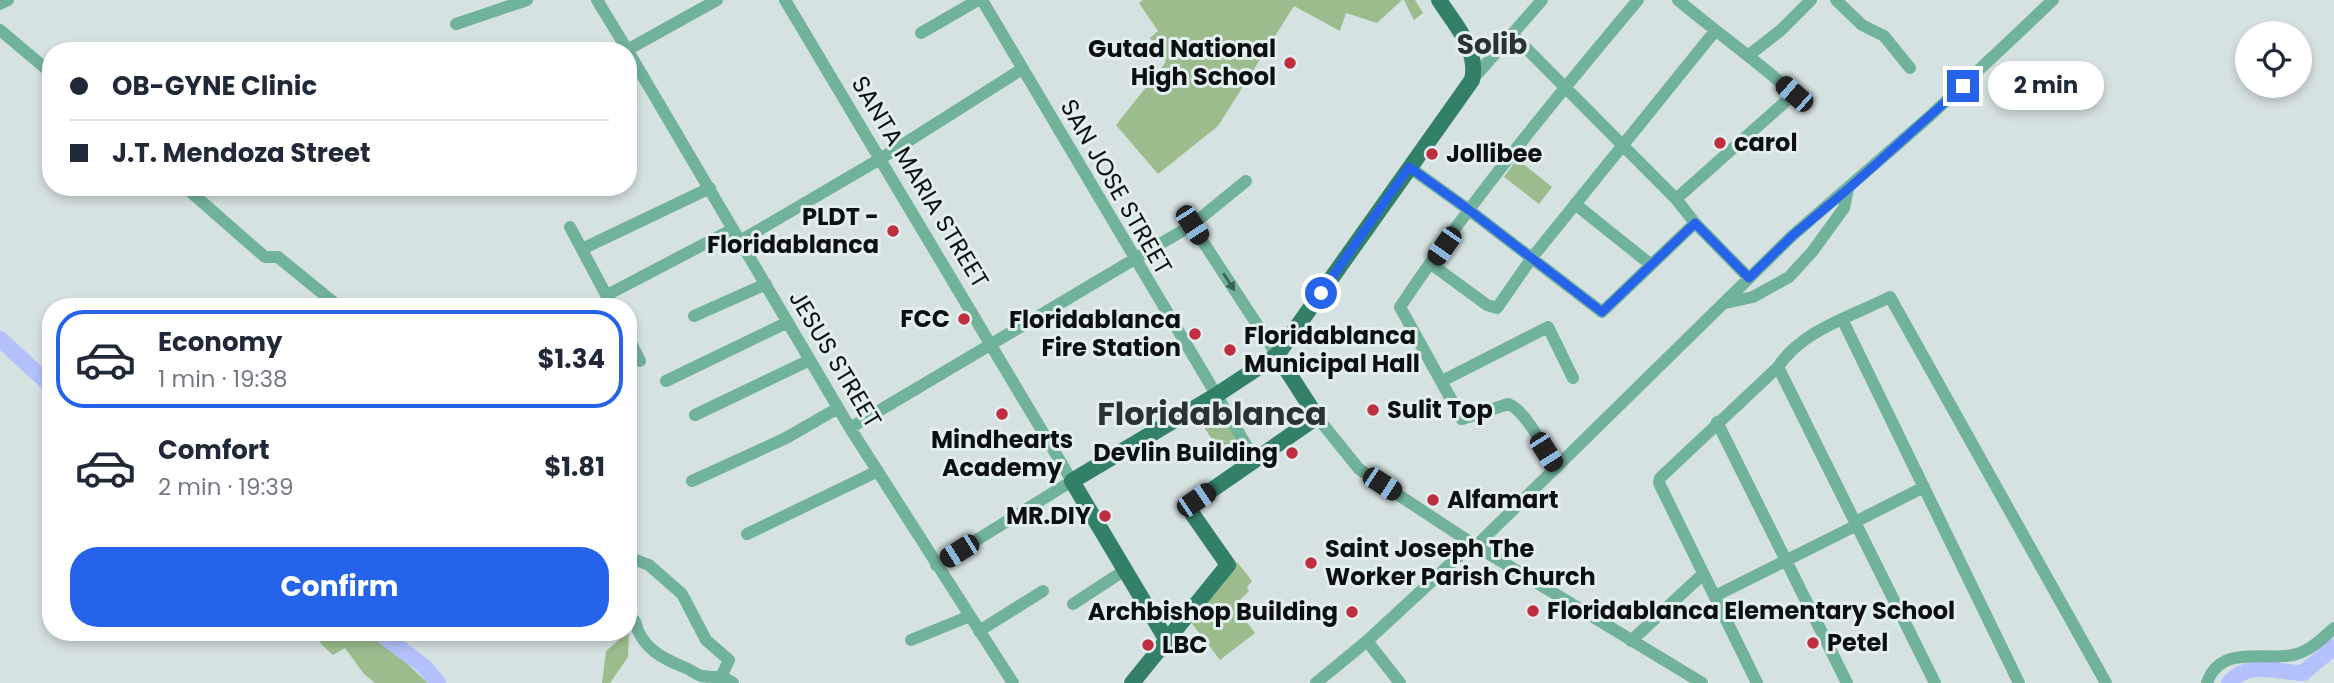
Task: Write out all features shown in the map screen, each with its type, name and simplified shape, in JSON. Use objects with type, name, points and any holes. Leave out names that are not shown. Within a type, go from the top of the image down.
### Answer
[{"type":"main road","points":[[1072,481],[1215,396],[1277,355],[1472,80],[1474,60],[1469,45],[1439,0]]},
{"type":"main road","points":[[1132,683],[1228,565],[1194,515],[1191,508],[1196,500],[1317,417],[1277,355]]},
{"type":"main road","name":"SANTA MARIA STREET","points":[[1072,481],[1166,639]]},
{"type":"street","points":[[0,4],[8,0]]},
{"type":"street","points":[[456,24],[527,0]]},
{"type":"street","name":"JESUS STREET","points":[[597,0],[623,42]]},
{"type":"street","points":[[637,46],[717,0]]},
{"type":"street","name":"SANTA MARIA STREET","points":[[786,0],[1072,481]]},
{"type":"street","points":[[921,33],[980,0]]},
{"type":"street","name":"SAN JOSE STREET","points":[[980,0],[1255,460]]},
{"type":"street","points":[[1472,80],[1542,0]]},
{"type":"street","points":[[1556,468],[1514,406],[1508,404],[1462,419],[1400,307],[1469,210],[1638,0]]},
{"type":"street","points":[[1676,200],[1794,94],[1678,0]]},
{"type":"street","points":[[1749,55],[1781,30],[1811,0]]},
{"type":"street","points":[[1836,0],[1862,24],[1884,36],[1910,68]]},
{"type":"street","points":[[1316,683],[1474,545],[1792,236],[1980,70],[2053,0]]},
{"type":"street","points":[[0,30],[42,65]]},
{"type":"street","points":[[1431,264],[1487,306],[1497,309],[1531,259],[1715,31]]},
{"type":"street","points":[[1513,35],[1749,278]]},
{"type":"street","name":"JESUS STREET","points":[[637,66],[850,428],[1013,683]]},
{"type":"street","points":[[740,241],[880,159],[1022,69]]},
{"type":"street","points":[[1409,167],[1602,312],[1695,223]]},
{"type":"street","points":[[850,428],[1192,225],[1246,181]]},
{"type":"street","points":[[582,249],[710,188]]},
{"type":"street","points":[[1725,303],[1753,298],[1789,277],[1812,252],[1844,208],[1848,189]]},
{"type":"street","points":[[195,196],[265,257],[278,257],[328,298]]},
{"type":"street","points":[[1575,205],[1650,264]]},
{"type":"street","points":[[1192,225],[1277,355]]},
{"type":"street","points":[[570,228],[607,298]]},
{"type":"street","points":[[614,298],[733,229]]},
{"type":"street","points":[[694,316],[766,284]]},
{"type":"street","points":[[1757,683],[1659,483],[1660,478],[1778,367],[1786,355],[1816,331],[1843,321],[1890,297],[2106,683]]},
{"type":"street","points":[[1843,321],[2019,683]]},
{"type":"street","points":[[666,381],[788,322]]},
{"type":"street","points":[[1442,380],[1548,327],[1573,378]]},
{"type":"street","points":[[637,355],[640,361]]},
{"type":"street","points":[[695,415],[810,360]]},
{"type":"street","points":[[1778,367],[1935,683]]},
{"type":"street","points":[[692,481],[786,438],[838,408]]},
{"type":"street","points":[[1317,417],[1359,470],[1474,545],[1702,683]]},
{"type":"street","points":[[1717,422],[1847,683]]},
{"type":"street","points":[[747,534],[878,471]]},
{"type":"street","points":[[936,565],[1072,481]]},
{"type":"street","points":[[1715,596],[1924,487]]},
{"type":"street","points":[[637,560],[649,565],[682,594],[706,640],[729,660],[722,675]]},
{"type":"street","points":[[1073,604],[1125,570]]},
{"type":"street","points":[[1631,641],[1703,574]]},
{"type":"street","points":[[979,631],[1043,591]]},
{"type":"street","points":[[911,640],[970,616]]},
{"type":"street","points":[[637,628],[640,638],[670,663],[701,676],[722,675],[733,683]]},
{"type":"street","points":[[2207,683],[2218,664],[2235,657],[2295,655],[2320,641],[2334,628]]},
{"type":"street","points":[[1367,641],[1400,683]]},
{"type":"green space","points":[[1143,0],[1402,0],[1377,23],[1346,13],[1340,31],[1294,6],[1218,126],[1158,174],[1116,125],[1166,62],[1150,38],[1158,31],[1139,3]]},
{"type":"green space","points":[[1404,0],[1415,0],[1423,13],[1414,20]]},
{"type":"green space","points":[[1517,159],[1552,187],[1539,204],[1504,177]]},
{"type":"green space","points":[[1219,402],[1249,449],[1227,463],[1197,416]]},
{"type":"green space","points":[[1237,562],[1252,581],[1247,587],[1249,591],[1235,605],[1255,633],[1220,660],[1187,617]]},
{"type":"green space","points":[[320,641],[382,641],[428,683],[375,683],[364,674],[345,648],[333,655]]},
{"type":"green space","points":[[618,641],[629,641],[628,657],[610,683],[602,683],[606,651]]},
{"type":"waterway","points":[[0,339],[42,378]]},
{"type":"waterway","points":[[390,641],[425,667],[438,683]]},
{"type":"waterway","points":[[2229,683],[2246,671],[2255,669],[2303,673],[2334,647]]},
{"type":"place","name":"Gutad National High School","points":[[1290,63]]},
{"type":"place","name":"carol","points":[[1720,143]]},
{"type":"place","name":"Jollibee","points":[[1432,154]]},
{"type":"place","name":"PLDT - Floridablanca","points":[[893,231]]},
{"type":"place","name":"FCC","points":[[964,319]]},
{"type":"place","name":"Floridablanca Fire Station","points":[[1195,334]]},
{"type":"place","name":"Floridablanca Municipal Hall","points":[[1230,350]]},
{"type":"place","name":"Sulit Top","points":[[1373,410]]},
{"type":"place","name":"Mindhearts Academy","points":[[1002,414]]},
{"type":"place","name":"Devlin Building","points":[[1292,453]]},
{"type":"place","name":"Alfamart","points":[[1433,500]]},
{"type":"place","name":"MR.DIY","points":[[1105,516]]},
{"type":"place","name":"Saint Joseph The Worker Parish Church","points":[[1311,563]]},
{"type":"place","name":"Floridablanca Elementary School","points":[[1533,611]]},
{"type":"place","name":"Archbishop Building","points":[[1352,612]]},
{"type":"place","name":"Petel","points":[[1813,643]]},
{"type":"place","name":"LBC","points":[[1148,645]]},
{"type":"district","name":"Solib","points":[[1492,44]]},
{"type":"district","name":"Floridablanca","points":[[1212,414]]},
{"type":"route","points":[[1321,293],[1409,167],[1602,312],[1695,223],[1749,278],[1792,236],[1963,86]]}]
